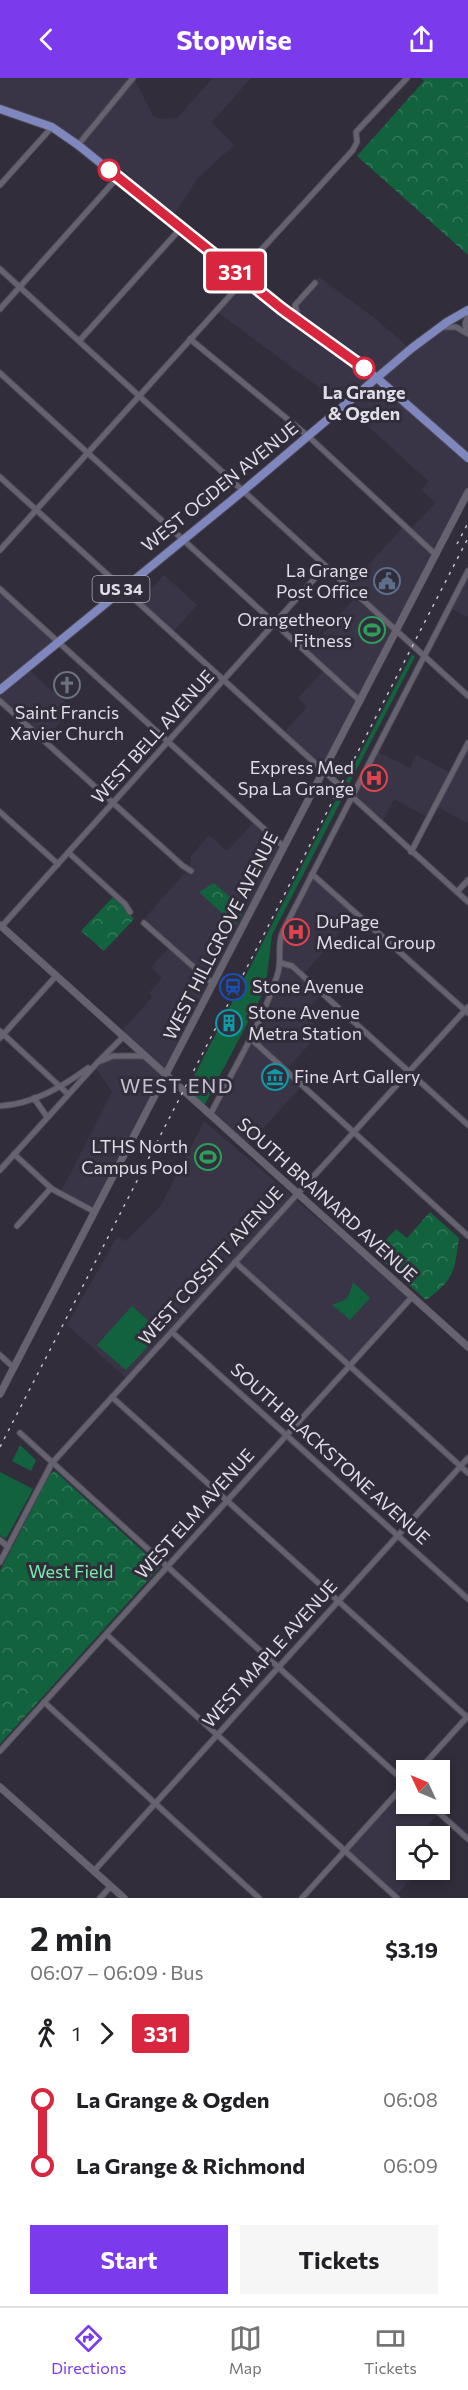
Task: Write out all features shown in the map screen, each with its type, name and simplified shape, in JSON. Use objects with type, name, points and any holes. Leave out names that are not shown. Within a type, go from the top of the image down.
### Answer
[{"type":"main road","points":[[0,109],[50,126],[78,145],[282,309],[377,378],[468,458]]},
{"type":"main road","name":"US 34","points":[[377,378],[440,327],[468,310]]},
{"type":"main road","name":"WEST OGDEN AVENUE","points":[[0,690],[377,378]]},
{"type":"street","points":[[0,550],[190,339],[353,150],[357,142],[356,132],[407,78]]},
{"type":"street","points":[[78,145],[129,79]]},
{"type":"street","points":[[0,185],[50,126]]},
{"type":"street","points":[[0,309],[118,177]]},
{"type":"street","points":[[80,340],[181,228]]},
{"type":"street","points":[[0,269],[468,696]]},
{"type":"street","points":[[302,323],[295,305],[315,283]]},
{"type":"street","points":[[468,316],[465,324],[468,333]]},
{"type":"street","points":[[440,327],[456,327],[468,333]]},
{"type":"street","points":[[190,339],[308,436],[435,555]]},
{"type":"street","points":[[0,373],[360,701]]},
{"type":"street","points":[[0,477],[468,902]]},
{"type":"street","name":"WEST HILLGROVE AVENUE","points":[[0,1394],[468,492]]},
{"type":"street","name":"WEST BELL AVENUE","points":[[1,926],[325,567]]},
{"type":"street","points":[[210,1115],[269,997],[280,963],[280,935],[468,571]]},
{"type":"street","points":[[0,589],[284,847]]},
{"type":"street","points":[[0,701],[113,804],[191,871]]},
{"type":"street","points":[[411,852],[468,743]]},
{"type":"street","points":[[0,812],[58,864]]},
{"type":"street","points":[[69,853],[125,904],[130,912]]},
{"type":"street","points":[[312,874],[467,1010]]},
{"type":"street","points":[[457,892],[468,880]]},
{"type":"street","points":[[144,923],[213,984]]},
{"type":"street","name":"SOUTH BRAINARD AVENUE","points":[[1,926],[468,1347]]},
{"type":"street","points":[[280,963],[292,966],[468,1125]]},
{"type":"street","points":[[56,976],[1,1035],[68,1094]]},
{"type":"street","name":"WEST COSSITT AVENUE","points":[[0,1562],[52,1463],[467,1010]]},
{"type":"street","points":[[0,1170],[124,1036]]},
{"type":"street","points":[[250,1038],[468,1235]]},
{"type":"street","points":[[0,1106],[34,1098],[60,1087],[97,1063],[113,1056],[146,1056]]},
{"type":"street","points":[[34,1098],[47,1117]]},
{"type":"street","points":[[14,1154],[51,1188],[95,1212]]},
{"type":"street","points":[[17,1226],[51,1188]]},
{"type":"street","points":[[235,1262],[468,1473]]},
{"type":"street","name":"WEST ELM AVENUE","points":[[0,1751],[412,1297]]},
{"type":"street","name":"SOUTH BLACKSTONE AVENUE","points":[[172,1332],[468,1599]]},
{"type":"street","points":[[0,1355],[13,1367]]},
{"type":"street","points":[[112,1397],[468,1717],[428,1760]]},
{"type":"street","points":[[20,1433],[396,1774]]},
{"type":"street","name":"WEST MAPLE AVENUE","points":[[94,1871],[468,1458]]},
{"type":"street","points":[[0,1540],[8,1547]]},
{"type":"street","points":[[107,1635],[396,1898]]},
{"type":"street","points":[[44,1702],[259,1898]]},
{"type":"street","points":[[0,1787],[124,1898]]},
{"type":"street","points":[[302,1898],[396,1794]]},
{"type":"street","points":[[440,1814],[468,1839]]},
{"type":"street","points":[[100,1898],[111,1886]]},
{"type":"shaded area","points":[[0,78],[134,78],[153,116],[162,119],[177,118],[213,78],[251,78],[212,122],[234,145],[197,179],[171,219],[80,144],[0,108]]},
{"type":"shaded area","points":[[319,277],[377,320],[409,348],[377,376],[289,310]]},
{"type":"shaded area","points":[[245,281],[375,378],[343,405],[216,311]]},
{"type":"shaded area","points":[[453,327],[468,335],[468,457],[380,378],[442,328]]},
{"type":"shaded area","points":[[378,380],[468,460],[468,488],[434,551],[410,530],[435,503],[422,490],[428,481],[346,406]]},
{"type":"shaded area","points":[[403,527],[434,555],[396,628],[349,586]]},
{"type":"shaded area","points":[[468,574],[468,617],[450,608]]},
{"type":"shaded area","points":[[164,575],[197,605],[172,633],[139,603]]},
{"type":"shaded area","points":[[0,592],[55,642],[0,688]]},
{"type":"shaded area","points":[[355,598],[392,631],[359,696],[308,651]]},
{"type":"shaded area","points":[[28,669],[72,709],[46,738],[0,697],[0,693]]},
{"type":"shaded area","points":[[323,671],[355,701],[322,766],[284,732],[307,707],[298,698]]},
{"type":"shaded area","points":[[468,748],[468,823],[437,807]]},
{"type":"shaded area","points":[[376,751],[410,768],[416,755],[451,773],[428,818],[394,799],[382,823],[353,796]]},
{"type":"shaded area","points":[[253,823],[280,848],[213,981],[143,920],[190,867],[191,856],[209,835],[227,851]]},
{"type":"shaded area","points":[[313,875],[356,914],[303,975],[281,963],[283,931]]},
{"type":"shaded area","points":[[170,947],[210,984],[166,1072],[121,1032],[152,997],[149,993],[161,977],[151,967]]},
{"type":"shaded area","points":[[281,964],[292,967],[322,994],[304,1014],[314,1024],[306,1032],[314,1039],[286,1070],[251,1038]]},
{"type":"shaded area","points":[[250,1040],[301,1087],[247,1146],[212,1115]]},
{"type":"shaded area","points":[[146,1057],[165,1074],[95,1211],[61,1192],[112,1092],[95,1067],[113,1058]]},
{"type":"shaded area","points":[[204,1121],[410,1297],[350,1363],[234,1261],[127,1379],[67,1325],[117,1237],[126,1241],[161,1205]]},
{"type":"shaded area","points":[[396,1796],[396,1814],[438,1814],[427,1826],[396,1826],[396,1880],[410,1880],[396,1896],[347,1852]]},
{"type":"green space","points":[[421,78],[468,78],[468,255],[357,156],[424,81]]},
{"type":"green space","points":[[412,654],[415,657],[349,784],[346,781]]},
{"type":"green space","points":[[338,796],[342,799],[272,935],[267,976],[261,997],[203,1108],[186,1092]]},
{"type":"green space","points":[[214,883],[244,910],[235,925],[199,892]]},
{"type":"green space","points":[[114,896],[134,919],[104,951],[81,931]]},
{"type":"green space","points":[[430,1212],[459,1238],[452,1274],[443,1286],[426,1300],[374,1253],[396,1229],[407,1238]]},
{"type":"green space","points":[[353,1282],[370,1298],[350,1320],[332,1305],[347,1298]]},
{"type":"green space","points":[[132,1306],[161,1332],[126,1370],[97,1345]]},
{"type":"green space","points":[[20,1445],[36,1460],[31,1471],[12,1461]]},
{"type":"green space","name":"West Field","points":[[55,1471],[160,1567],[0,1744],[0,1571],[50,1474]]},
{"type":"green space","points":[[0,1472],[33,1489],[6,1539],[0,1535]]},
{"type":"railway","points":[[457,544],[468,523]]},
{"type":"railway","points":[[0,1447],[468,538]]},
{"type":"bus line","name":"331","points":[[109,170],[282,309],[364,368]]},
{"type":"place","name":"La Grange & Ogden","points":[[364,368]]},
{"type":"place","name":"La Grange Post Office","points":[[387,581]]},
{"type":"place","name":"Orangetheory Fitness","points":[[372,630]]},
{"type":"place","name":"Saint Francis Xavier Church","points":[[67,685]]},
{"type":"place","name":"Express Med Spa La Grange","points":[[374,778]]},
{"type":"place","name":"DuPage Medical Group","points":[[296,932]]},
{"type":"place","name":"Stone Avenue","points":[[233,987]]},
{"type":"place","name":"Stone Avenue Metra Station","points":[[229,1023]]},
{"type":"place","name":"Fine Art Gallery","points":[[275,1077]]},
{"type":"place","name":"LTHS North Campus Pool","points":[[208,1157]]},
{"type":"district","name":"WEST END","points":[[177,1086]]}]
